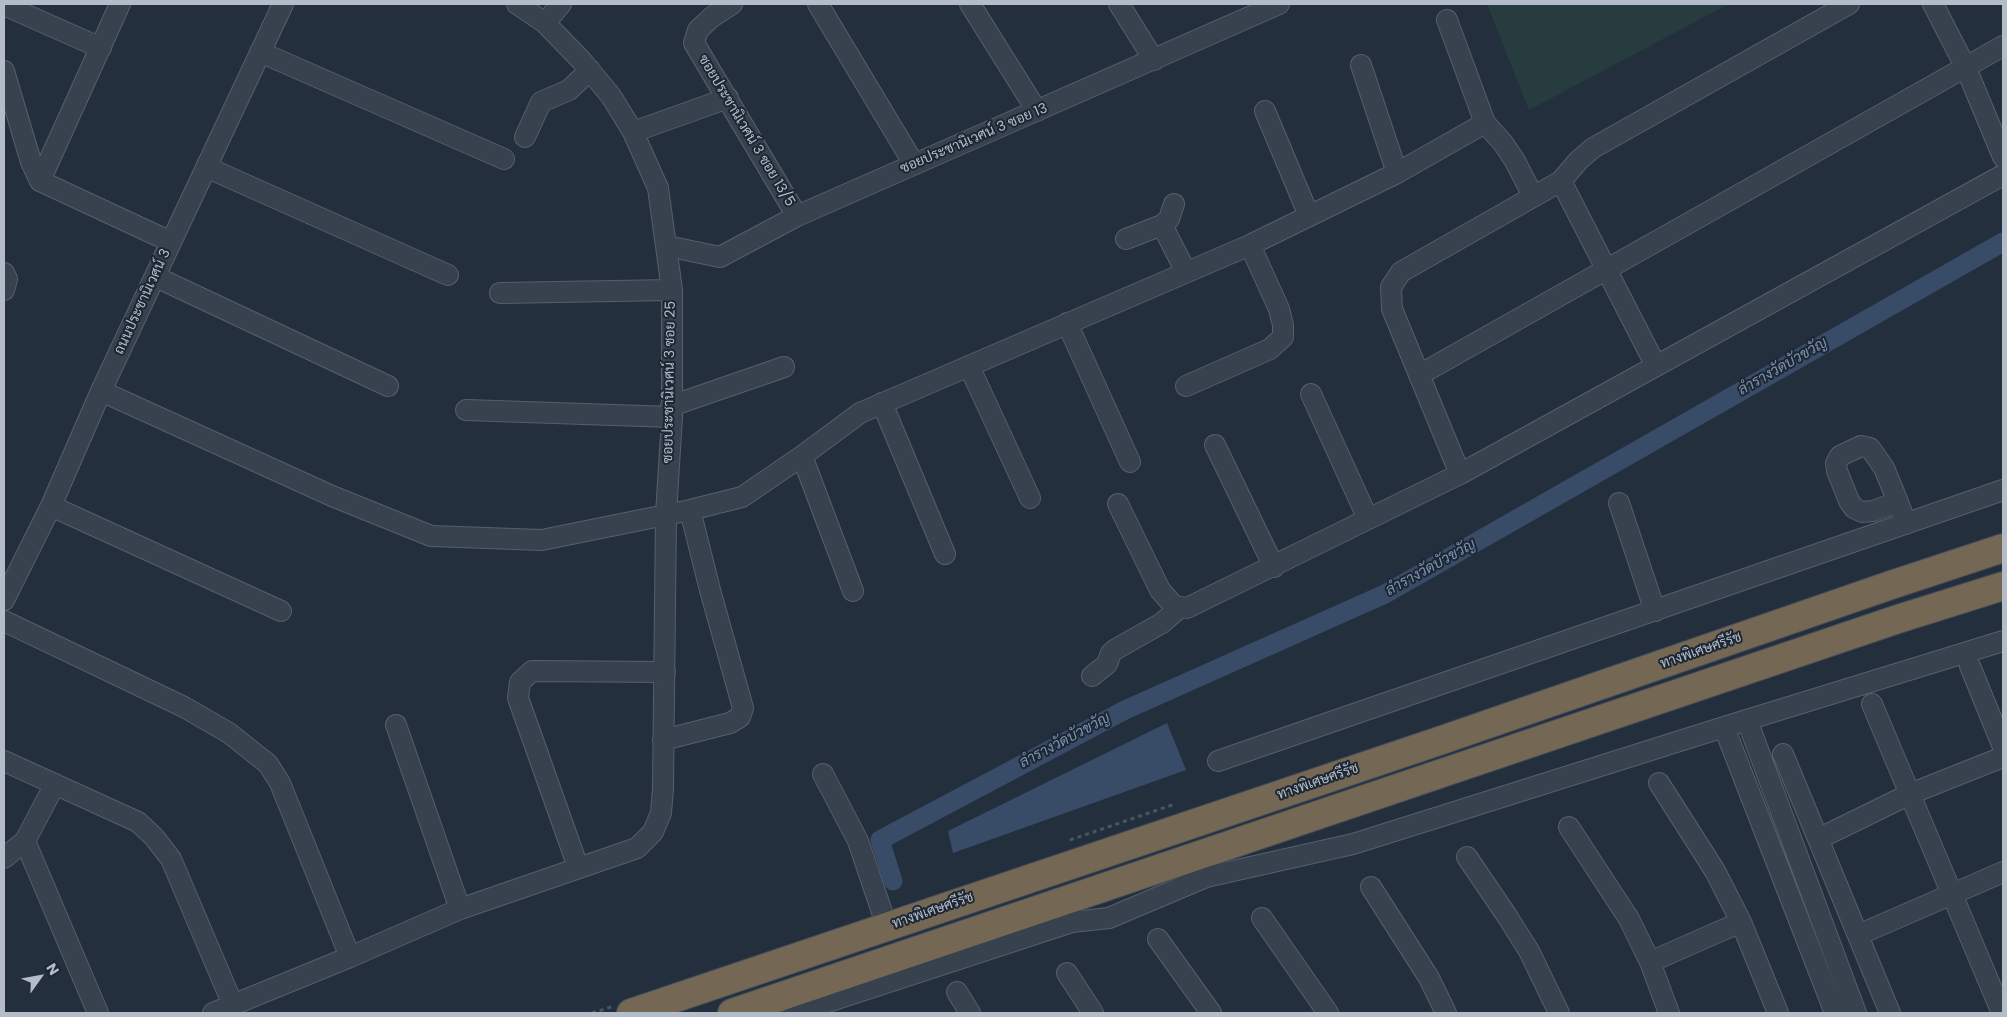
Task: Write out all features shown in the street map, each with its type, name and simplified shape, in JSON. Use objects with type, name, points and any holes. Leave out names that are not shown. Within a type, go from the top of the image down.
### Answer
[{"type":"highway","name":"ทางพิเศษศรีรัช","points":[[631,1013],[1374,764],[1881,588],[2003,548]]},
{"type":"highway","points":[[732,1013],[1898,619],[2003,586]]},
{"type":"street","points":[[40,181],[120,4]]},
{"type":"street","name":"ถนนประชานิเวศน์ 3","points":[[4,600],[51,506],[101,391],[283,4]]},
{"type":"street","name":"ซอยประชานิเวศน์ 3 ซอย 25","points":[[517,4],[545,23],[590,70],[611,96],[633,132],[658,188],[672,290],[672,412],[666,514],[665,672],[661,814],[653,832],[637,848],[578,867]]},
{"type":"street","points":[[545,23],[561,4]]},
{"type":"street","name":"ซอยประชานิเวศน์ 3 ซอย 13/5","points":[[732,4],[712,17],[698,30],[694,43],[797,216]]},
{"type":"street","points":[[818,4],[914,164]]},
{"type":"street","points":[[970,4],[1037,111]]},
{"type":"street","points":[[1119,4],[1154,60]]},
{"type":"street","points":[[1460,474],[1392,309],[1391,286],[1401,272],[1561,181],[1579,160],[1593,148],[1850,4]]},
{"type":"street","points":[[1933,4],[1966,68],[2003,157]]},
{"type":"street","points":[[4,5],[101,48]]},
{"type":"street","name":"ซอยประชานิเวศน์ 3 ซอย 13","points":[[667,246],[720,257],[797,216],[1154,60],[1270,6]]},
{"type":"street","points":[[1447,20],[1484,123],[1503,143],[1534,196]]},
{"type":"street","points":[[1420,374],[2003,46]]},
{"type":"street","points":[[260,52],[504,160]]},
{"type":"street","points":[[1361,65],[1397,173]]},
{"type":"street","points":[[526,137],[541,102],[569,90],[590,70]]},
{"type":"street","points":[[4,71],[31,162],[40,181],[171,242]]},
{"type":"street","points":[[633,132],[728,98]]},
{"type":"street","points":[[1265,111],[1309,216]]},
{"type":"street","points":[[101,391],[332,496],[431,536],[542,540],[690,510],[742,497],[802,456],[847,422],[882,403],[1250,245],[1397,173],[1484,123]]},
{"type":"street","points":[[206,167],[448,275]]},
{"type":"street","points":[[1118,504],[1160,590],[1174,606],[1188,608],[1460,474],[2003,175]]},
{"type":"street","points":[[1561,181],[1656,366]]},
{"type":"street","points":[[1126,238],[1162,225],[1169,219],[1174,204]]},
{"type":"street","points":[[1162,225],[1186,272]]},
{"type":"street","points":[[1186,386],[1270,349],[1283,337],[1283,326],[1279,309],[1250,245]]},
{"type":"street","points":[[4,273],[7,279],[4,290]]},
{"type":"street","points":[[156,276],[388,386]]},
{"type":"street","points":[[500,292],[672,290]]},
{"type":"street","points":[[1067,323],[1130,462]]},
{"type":"street","points":[[969,366],[1030,498]]},
{"type":"street","points":[[466,410],[672,412],[784,367]]},
{"type":"street","points":[[1311,394],[1368,519]]},
{"type":"street","points":[[882,403],[945,554]]},
{"type":"street","points":[[1215,445],[1274,567]]},
{"type":"street","points":[[802,456],[853,591]]},
{"type":"street","points":[[1218,761],[2003,490]]},
{"type":"street","points":[[1898,502],[1906,524]]},
{"type":"street","points":[[1619,503],[1655,611]]},
{"type":"street","points":[[51,506],[281,611]]},
{"type":"street","points":[[663,740],[730,723],[740,717],[743,708],[690,510]]},
{"type":"street","points":[[1092,676],[1107,664],[1111,653],[1116,649],[1162,622],[1179,608]]},
{"type":"street","points":[[4,621],[184,707],[229,733],[268,764],[280,784],[350,957]]},
{"type":"street","points":[[794,1013],[1072,922],[1109,918],[1206,877],[1353,844],[2003,641]]},
{"type":"street","points":[[1970,666],[2003,746]]},
{"type":"street","points":[[213,1013],[350,957],[460,909],[578,867],[518,698],[520,682],[532,672],[665,672]]},
{"type":"street","points":[[1872,704],[2002,1013]]},
{"type":"street","points":[[1747,720],[1856,1013]]},
{"type":"street","points":[[396,725],[460,909]]},
{"type":"street","points":[[1724,727],[1834,1013]]},
{"type":"street","points":[[1783,754],[1890,1013]]},
{"type":"street","points":[[1818,839],[1910,794],[2003,757]]},
{"type":"street","points":[[4,761],[138,822],[154,837],[170,859],[233,1005]]},
{"type":"street","points":[[823,774],[858,841],[882,912]]},
{"type":"street","points":[[1659,783],[1715,871],[1741,922],[1778,1013]]},
{"type":"street","points":[[4,858],[25,841],[55,784]]},
{"type":"street","points":[[1569,827],[1629,918],[1650,962],[1669,1013]]},
{"type":"street","points":[[25,841],[98,1013]]},
{"type":"street","points":[[1467,857],[1529,951],[1560,1013]]},
{"type":"street","points":[[1858,935],[2003,872]]},
{"type":"street","points":[[1371,887],[1429,978],[1446,1013]]},
{"type":"street","points":[[1262,918],[1328,1013]]},
{"type":"street","points":[[1650,962],[1741,922]]},
{"type":"street","points":[[1158,939],[1211,1013]]},
{"type":"street","points":[[1066,973],[1093,1013]]},
{"type":"street","points":[[957,992],[970,1013]]},
{"type":"green space","points":[[1487,4],[1729,4],[1529,110]]},
{"type":"water","points":[[1167,723],[1186,770],[953,853],[948,831]]},
{"type":"waterway","name":"ลำรางวัดบัวขวัญ","points":[[893,881],[880,840],[1125,710],[1385,594],[2003,242]]}]
